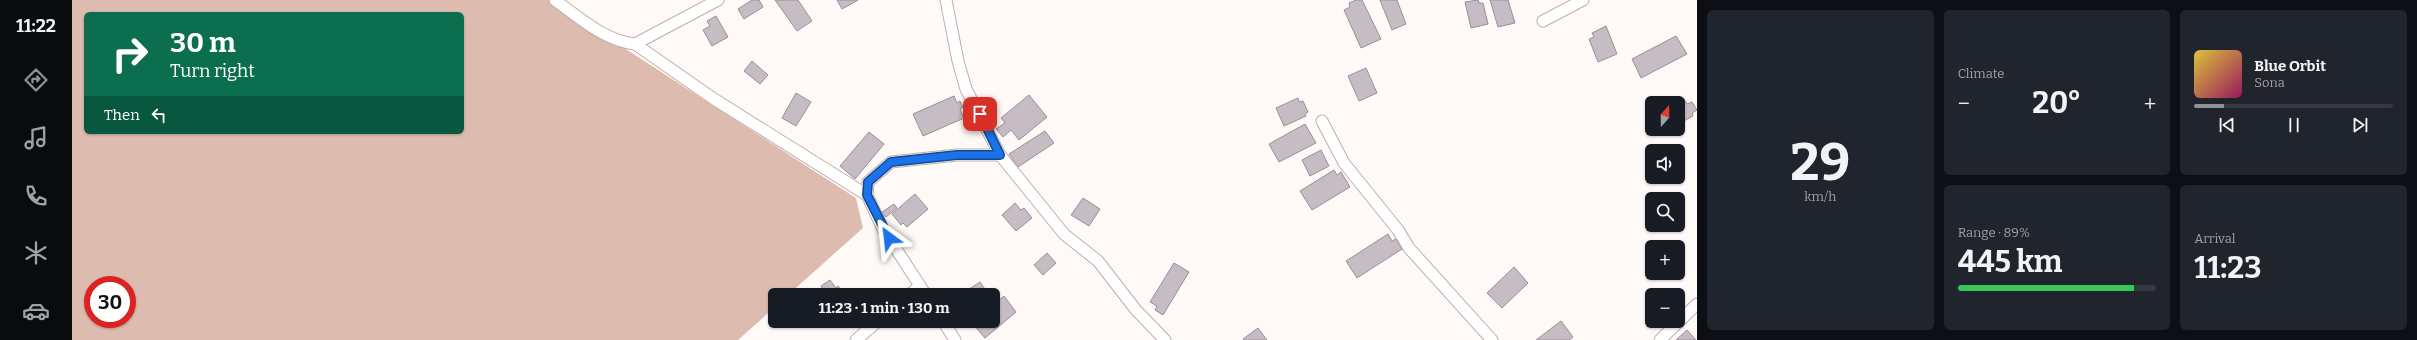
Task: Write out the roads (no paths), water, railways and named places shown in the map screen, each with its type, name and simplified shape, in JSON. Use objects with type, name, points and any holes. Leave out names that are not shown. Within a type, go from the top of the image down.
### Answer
[{"type":"street","points":[[555,0],[596,29],[617,39],[635,44],[714,99],[867,195]]},
{"type":"street","points":[[635,44],[701,4],[718,0]]},
{"type":"street","points":[[946,0],[958,61],[966,89],[1000,155],[1064,234],[1098,261],[1136,310],[1165,340]]},
{"type":"street","points":[[1543,21],[1583,0]]},
{"type":"street","points":[[1322,122],[1344,163],[1398,230],[1408,248],[1490,339]]},
{"type":"street","points":[[922,288],[883,229],[867,195],[868,182],[891,162],[957,155],[1000,155]]},
{"type":"street","points":[[1660,340],[1697,304]]},
{"type":"street","points":[[856,340],[870,328]]},
{"type":"street","points":[[947,328],[955,340]]}]
